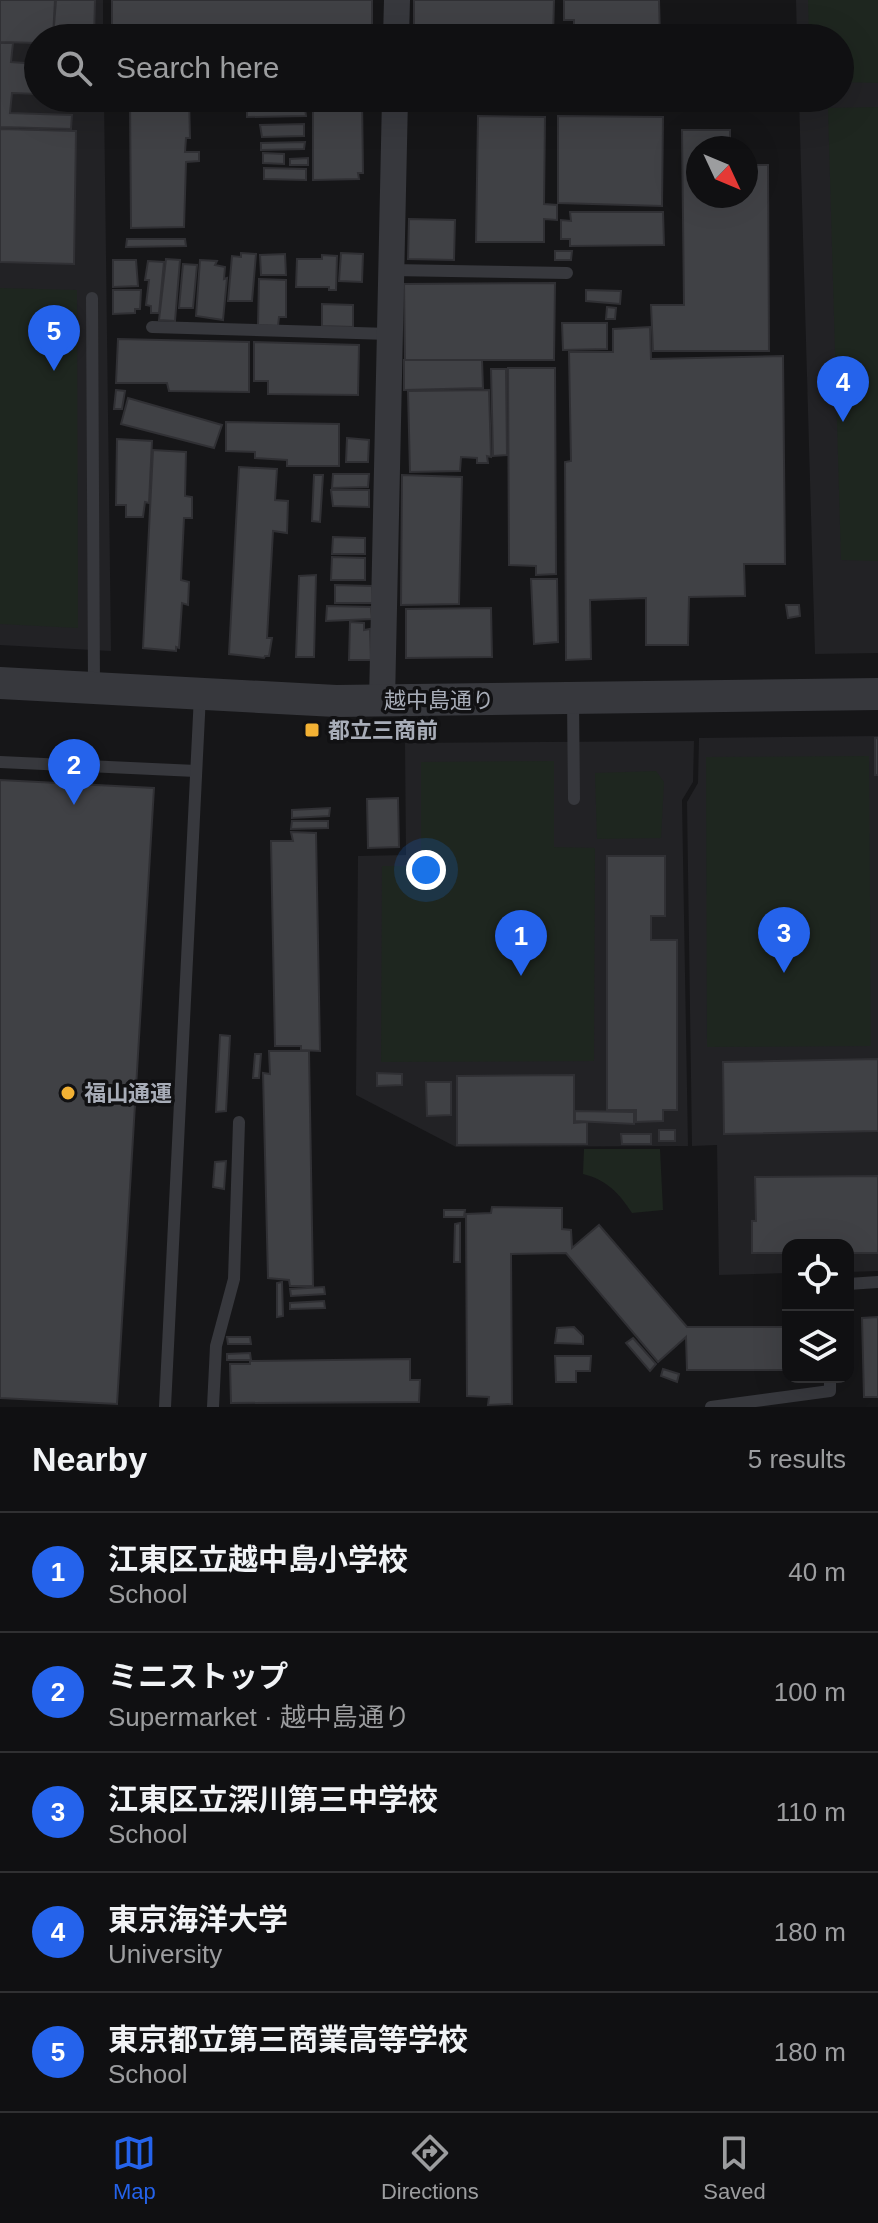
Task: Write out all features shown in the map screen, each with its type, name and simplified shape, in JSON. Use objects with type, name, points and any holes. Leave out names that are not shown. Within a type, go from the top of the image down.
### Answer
[{"type":"street","points":[[396,24],[397,0]]},
{"type":"street","points":[[382,701],[395,112]]},
{"type":"street","name":"越中島通り","points":[[0,683],[200,695],[382,701],[878,694]]},
{"type":"lane","points":[[391,270],[567,273]]},
{"type":"lane","points":[[92,298],[94,688]]},
{"type":"lane","points":[[152,327],[390,334]]},
{"type":"lane","points":[[165,1407],[200,695]]},
{"type":"lane","points":[[573,699],[574,799]]},
{"type":"lane","points":[[0,762],[196,771]]},
{"type":"lane","points":[[213,1407],[216,1346],[234,1279],[239,1122]]},
{"type":"lane","points":[[854,1284],[878,1282]]},
{"type":"lane","points":[[711,1407],[830,1391],[830,1383]]},
{"type":"shaded area","points":[[0,0],[103,0],[103,24],[24,24],[24,112],[104,112],[111,651],[0,645]]},
{"type":"shaded area","points":[[796,0],[878,0],[878,653],[815,654],[799,112],[854,112],[854,24],[797,24]]},
{"type":"shaded area","points":[[808,0],[878,0],[878,83],[854,82],[854,24],[809,24]]},
{"type":"shaded area","points":[[854,107],[878,107],[878,561],[841,560],[828,112],[854,112]]},
{"type":"shaded area","points":[[0,288],[77,290],[78,628],[0,624]]},
{"type":"shaded area","points":[[878,736],[878,1271],[854,1272],[854,1239],[782,1239],[782,1273],[719,1275],[717,1145],[692,1146],[687,802],[698,783],[699,738]]},
{"type":"shaded area","points":[[694,741],[693,782],[682,800],[688,1146],[456,1147],[356,1095],[358,856],[406,855],[405,743]]},
{"type":"shaded area","points":[[869,756],[871,1046],[707,1047],[706,757]]},
{"type":"shaded area","points":[[554,761],[554,847],[595,848],[594,1061],[381,1062],[382,866],[421,866],[421,762]]},
{"type":"shaded area","points":[[656,771],[664,782],[661,838],[597,839],[595,773]]},
{"type":"shaded area","points":[[584,1149],[660,1149],[663,1210],[632,1213],[612,1188],[583,1174]]},
{"type":"building","points":[[0,0],[55,0],[54,24],[24,24],[24,43],[0,42]]},
{"type":"building","points":[[56,0],[95,0],[94,24],[54,24]]},
{"type":"building","points":[[112,0],[372,0],[372,24],[112,24]]},
{"type":"building","points":[[414,0],[554,0],[553,24],[414,24]]},
{"type":"building","points":[[564,0],[659,0],[660,24],[574,24],[574,20],[564,20]]},
{"type":"building","points":[[0,43],[13,43],[11,62],[24,63],[24,93],[12,93],[10,113],[72,115],[71,129],[0,127]]},
{"type":"building","points":[[130,112],[189,112],[190,138],[186,138],[185,152],[199,152],[199,161],[186,162],[184,227],[131,228]]},
{"type":"building","points":[[247,112],[306,112],[306,116],[247,117]]},
{"type":"building","points":[[313,112],[362,112],[363,173],[358,173],[359,179],[313,180]]},
{"type":"building","points":[[478,116],[545,117],[544,204],[557,205],[557,220],[544,219],[544,242],[476,242]]},
{"type":"building","points":[[558,116],[663,117],[662,206],[558,203]]},
{"type":"building","points":[[304,124],[304,136],[262,137],[260,125]]},
{"type":"building","points":[[0,129],[76,131],[74,264],[0,262]]},
{"type":"building","points":[[682,130],[730,130],[730,136],[686,136],[686,208],[758,208],[758,165],[768,165],[769,351],[653,351],[651,305],[684,305]]},
{"type":"building","points":[[305,142],[304,149],[261,150],[261,143]]},
{"type":"building","points":[[263,153],[284,154],[284,164],[263,163]]},
{"type":"building","points":[[308,158],[308,165],[290,165],[290,159]]},
{"type":"building","points":[[264,168],[306,169],[306,180],[264,179]]},
{"type":"building","points":[[570,212],[663,212],[664,245],[570,246],[570,239],[561,239],[561,220],[571,221]]},
{"type":"building","points":[[409,219],[455,220],[454,260],[408,259]]},
{"type":"building","points":[[127,239],[185,239],[186,246],[126,247]]},
{"type":"building","points":[[555,251],[572,251],[571,260],[555,260]]},
{"type":"building","points":[[241,253],[256,254],[252,301],[228,301],[232,256],[241,257]]},
{"type":"building","points":[[341,253],[363,254],[362,282],[339,281]]},
{"type":"building","points":[[285,254],[286,275],[261,275],[260,255]]},
{"type":"building","points":[[322,255],[337,256],[336,290],[329,290],[329,287],[296,287],[297,259],[322,259]]},
{"type":"building","points":[[166,259],[180,260],[175,321],[159,320]]},
{"type":"building","points":[[113,260],[136,260],[138,286],[113,287]]},
{"type":"building","points":[[200,260],[217,261],[215,265],[225,267],[224,279],[227,278],[223,320],[196,316]]},
{"type":"building","points":[[148,261],[164,262],[159,313],[151,313],[151,306],[146,305]]},
{"type":"building","points":[[183,264],[197,265],[193,308],[179,308]]},
{"type":"building","points":[[259,279],[286,280],[286,317],[279,317],[278,326],[258,325]]},
{"type":"building","points":[[555,283],[554,360],[405,360],[404,284]]},
{"type":"building","points":[[113,290],[141,290],[140,309],[135,309],[135,313],[113,314]]},
{"type":"building","points":[[586,290],[621,291],[620,304],[586,301]]},
{"type":"building","points":[[322,304],[353,305],[353,327],[322,326]]},
{"type":"building","points":[[607,307],[616,308],[615,319],[606,319]]},
{"type":"building","points":[[562,323],[607,323],[607,349],[563,350]]},
{"type":"building","points":[[650,327],[651,359],[783,356],[785,564],[744,564],[745,596],[689,597],[688,645],[646,645],[646,598],[590,600],[591,659],[566,660],[565,462],[571,461],[569,352],[613,352],[613,329]]},
{"type":"building","points":[[118,339],[249,342],[249,392],[169,391],[167,383],[116,383]]},
{"type":"building","points":[[254,342],[359,345],[358,395],[268,394],[268,381],[254,381]]},
{"type":"building","points":[[404,360],[482,360],[483,388],[404,390]]},
{"type":"building","points":[[508,368],[555,368],[556,574],[536,575],[536,566],[509,565]]},
{"type":"building","points":[[491,369],[506,369],[507,455],[493,456]]},
{"type":"building","points":[[116,390],[125,391],[122,409],[114,409]]},
{"type":"building","points":[[489,390],[491,457],[487,456],[488,463],[477,463],[477,458],[461,457],[460,471],[410,472],[408,391]]},
{"type":"building","points":[[128,398],[222,425],[214,448],[121,424]]},
{"type":"building","points":[[226,422],[339,424],[339,466],[287,466],[287,460],[255,458],[255,452],[226,451]]},
{"type":"building","points":[[347,438],[369,440],[368,462],[346,462]]},
{"type":"building","points":[[117,439],[152,441],[149,503],[145,502],[143,517],[126,517],[126,505],[116,505]]},
{"type":"building","points":[[153,450],[186,452],[185,496],[192,497],[192,518],[184,518],[181,580],[189,582],[188,605],[182,603],[179,648],[176,647],[176,651],[143,648]]},
{"type":"building","points":[[239,467],[277,469],[275,500],[288,501],[287,533],[273,531],[267,638],[272,638],[269,656],[264,658],[229,654]]},
{"type":"building","points":[[333,474],[369,474],[368,487],[332,488]]},
{"type":"building","points":[[314,475],[323,475],[320,522],[312,521]]},
{"type":"building","points":[[402,475],[462,477],[459,604],[401,605]]},
{"type":"building","points":[[331,490],[369,490],[369,507],[333,506]]},
{"type":"building","points":[[333,537],[365,538],[365,554],[332,554]]},
{"type":"building","points":[[332,557],[365,558],[365,580],[331,580]]},
{"type":"building","points":[[316,575],[314,657],[296,657],[299,576]]},
{"type":"building","points":[[531,579],[557,579],[558,642],[534,644]]},
{"type":"building","points":[[335,585],[372,586],[373,603],[335,603]]},
{"type":"building","points":[[786,605],[799,605],[800,616],[788,618]]},
{"type":"building","points":[[327,606],[371,607],[372,619],[326,621]]},
{"type":"building","points":[[491,608],[492,657],[406,658],[406,609]]},
{"type":"building","points":[[350,622],[364,623],[364,630],[370,629],[371,660],[349,660]]},
{"type":"building","points":[[875,738],[878,738],[878,775],[875,775]]},
{"type":"building","name":"福山通運","points":[[0,780],[154,788],[117,1404],[0,1398]]},
{"type":"building","points":[[398,798],[399,847],[368,848],[367,799]]},
{"type":"building","points":[[330,808],[329,816],[292,818],[292,810]]},
{"type":"building","points":[[292,821],[328,821],[328,828],[291,829]]},
{"type":"building","points":[[291,832],[316,833],[320,1051],[301,1050],[301,1046],[275,1046],[271,841],[293,841]]},
{"type":"building","points":[[607,856],[665,856],[665,916],[651,916],[651,940],[677,940],[677,1110],[663,1110],[663,1121],[636,1122],[636,1110],[607,1110]]},
{"type":"building","points":[[220,1035],[230,1036],[226,1111],[216,1112]]},
{"type":"building","points":[[269,1051],[309,1051],[313,1286],[290,1286],[289,1280],[268,1278],[263,1073],[270,1074]]},
{"type":"building","points":[[255,1054],[261,1054],[259,1078],[253,1078]]},
{"type":"building","points":[[878,1059],[878,1131],[724,1134],[723,1062]]},
{"type":"building","points":[[377,1073],[402,1074],[402,1085],[377,1086]]},
{"type":"building","points":[[574,1075],[574,1123],[587,1122],[587,1144],[457,1145],[457,1076]]},
{"type":"building","points":[[426,1082],[451,1082],[451,1115],[427,1116]]},
{"type":"building","points":[[575,1111],[634,1112],[634,1124],[575,1121]]},
{"type":"building","points":[[659,1130],[675,1130],[675,1141],[659,1141]]},
{"type":"building","points":[[621,1134],[651,1134],[651,1144],[622,1144]]},
{"type":"building","points":[[226,1161],[224,1189],[213,1187],[215,1162]]},
{"type":"building","points":[[878,1176],[878,1253],[854,1253],[854,1239],[782,1239],[782,1253],[752,1253],[752,1221],[756,1221],[755,1177]]},
{"type":"building","points":[[492,1207],[562,1208],[562,1229],[571,1230],[572,1248],[599,1225],[687,1327],[782,1327],[782,1370],[687,1370],[686,1337],[658,1362],[566,1253],[511,1254],[512,1404],[488,1405],[489,1397],[467,1396],[466,1214],[491,1213]]},
{"type":"building","points":[[444,1210],[465,1210],[464,1217],[444,1217]]},
{"type":"building","points":[[460,1223],[460,1262],[454,1262],[455,1224]]},
{"type":"building","points":[[282,1282],[283,1316],[277,1317],[277,1283]]},
{"type":"building","points":[[324,1287],[325,1294],[291,1296],[290,1289]]},
{"type":"building","points":[[324,1301],[325,1308],[290,1309],[290,1303]]},
{"type":"building","points":[[878,1317],[878,1397],[864,1397],[862,1318]]},
{"type":"building","points":[[574,1327],[583,1336],[583,1344],[555,1343],[557,1328]]},
{"type":"building","points":[[227,1337],[250,1337],[251,1344],[228,1344]]},
{"type":"building","points":[[633,1338],[656,1364],[650,1371],[626,1343]]},
{"type":"building","points":[[250,1353],[251,1360],[227,1360],[227,1354]]},
{"type":"building","points":[[555,1356],[591,1356],[590,1371],[576,1371],[576,1382],[556,1382]]},
{"type":"building","points":[[410,1359],[410,1380],[420,1380],[419,1402],[231,1403],[230,1364],[250,1364],[250,1361]]},
{"type":"building","points":[[663,1369],[679,1374],[677,1382],[661,1376]]},
{"type":"place","name":"東京都立第三商業高等学校","points":[[54,371]]},
{"type":"place","name":"東京海洋大学","points":[[843,422]]},
{"type":"place","name":"都立三商前","points":[[312,730]]},
{"type":"place","name":"ミニストップ","points":[[74,805]]},
{"type":"place","name":"江東区立深川第三中学校","points":[[784,973]]},
{"type":"place","name":"江東区立越中島小学校","points":[[521,976]]},
{"type":"place","name":"福山通運","points":[[68,1093]]}]
